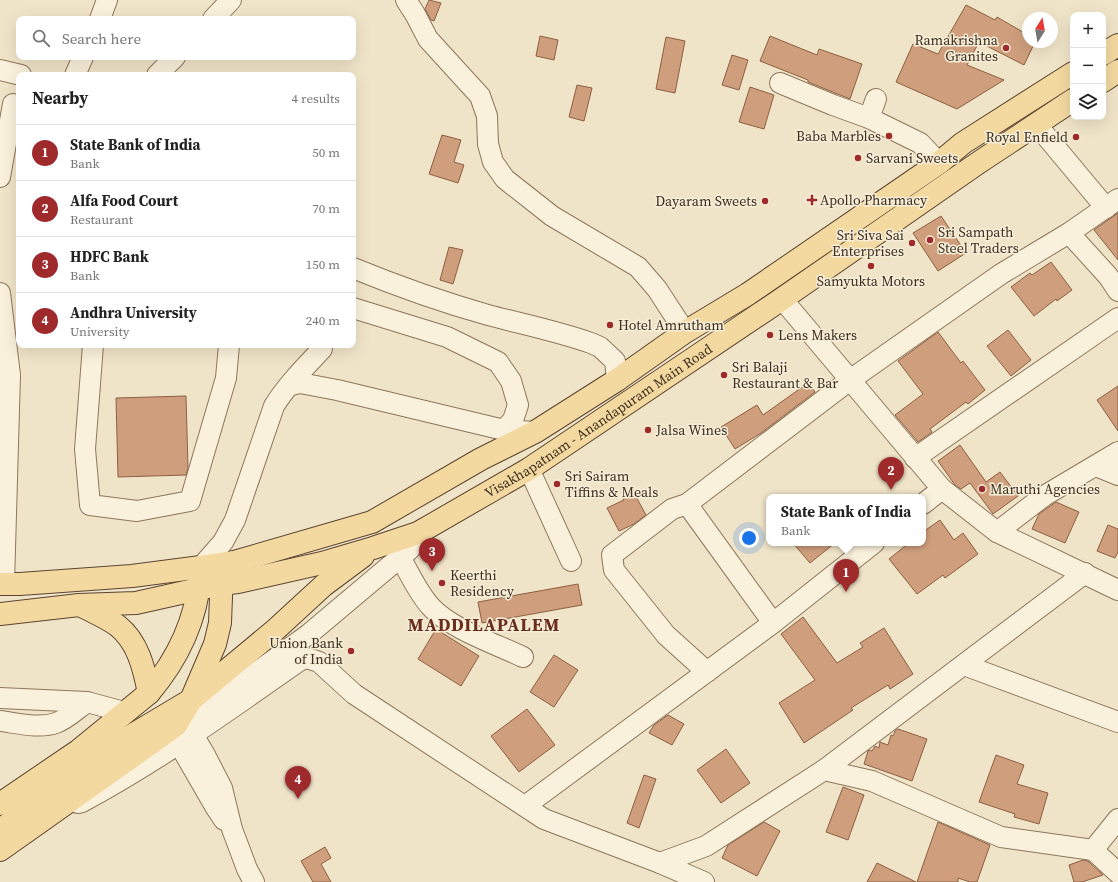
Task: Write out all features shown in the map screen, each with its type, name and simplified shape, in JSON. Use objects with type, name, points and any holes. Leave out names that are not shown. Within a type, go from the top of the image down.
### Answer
[{"type":"main road","points":[[1106,52],[1118,45]]},
{"type":"main road","points":[[1106,79],[1118,71]]},
{"type":"main road","name":"Visakhapatnam - Anandapuram Main Road","points":[[222,563],[234,562],[372,522],[481,459],[535,432],[617,380],[685,332],[748,294],[939,162],[963,143],[1070,75]]},
{"type":"main road","name":"Visakhapatnam - Anandapuram Main Road","points":[[222,563],[238,582],[322,563],[418,534],[529,469],[782,299],[978,163],[1070,102]]},
{"type":"main road","points":[[0,830],[124,740],[191,700],[324,586],[373,548]]},
{"type":"main road","points":[[2,584],[132,576],[201,568],[222,563]]},
{"type":"main road","points":[[0,614],[79,605],[136,603],[199,589],[222,563]]},
{"type":"main road","points":[[0,850],[176,725],[191,700],[215,644],[220,623],[222,563]]},
{"type":"main road","points":[[0,804],[78,751],[148,692],[170,666],[184,639],[189,627],[199,589],[201,568]]},
{"type":"main road","points":[[79,605],[117,625],[131,639],[140,657],[148,692]]},
{"type":"street","points":[[101,16],[107,0]]},
{"type":"street","points":[[216,16],[232,0]]},
{"type":"street","points":[[406,0],[428,39],[480,96],[487,116],[488,144],[493,162],[506,179],[552,216],[638,267],[656,289],[685,332]]},
{"type":"street","points":[[76,72],[82,60]]},
{"type":"street","points":[[160,72],[172,60]]},
{"type":"street","points":[[0,70],[16,74]]},
{"type":"street","points":[[780,83],[869,118],[920,143],[939,162]]},
{"type":"street","points":[[869,118],[876,99]]},
{"type":"street","points":[[0,177],[13,104]]},
{"type":"street","points":[[707,672],[666,636],[614,570],[612,555],[672,509],[687,504],[850,380],[1001,274],[1069,232],[1112,203],[1036,124]]},
{"type":"street","points":[[1069,232],[1108,276],[1118,291]]},
{"type":"street","points":[[356,269],[389,282],[488,315],[591,343],[600,348],[615,361],[617,380]]},
{"type":"street","points":[[0,293],[10,375],[4,409],[2,584]]},
{"type":"street","points":[[782,299],[942,489],[997,532],[1118,590]]},
{"type":"street","points":[[356,309],[447,337],[498,362],[511,381],[518,405],[513,420],[504,430]]},
{"type":"street","points":[[915,458],[1118,318]]},
{"type":"street","points":[[93,348],[85,449],[90,505],[137,511],[190,501],[226,378],[230,348]]},
{"type":"street","points":[[222,563],[274,406],[283,391],[291,385],[321,348]]},
{"type":"street","points":[[322,348],[323,374],[337,390]]},
{"type":"street","points":[[291,385],[300,383],[337,390],[504,430],[535,432]]},
{"type":"street","points":[[997,532],[1044,496],[1118,452]]},
{"type":"street","points":[[1096,466],[1118,475]]},
{"type":"street","points":[[529,469],[571,561]]},
{"type":"street","points":[[926,502],[942,489]]},
{"type":"street","points":[[687,504],[773,623]]},
{"type":"street","points":[[187,735],[198,715],[328,618],[410,549],[418,534]]},
{"type":"street","points":[[525,806],[773,623],[870,546]]},
{"type":"street","points":[[400,557],[420,592],[432,608],[456,626],[523,657]]},
{"type":"street","points":[[660,863],[706,846],[824,770],[1085,573]]},
{"type":"street","points":[[62,806],[82,802],[132,774],[187,735],[298,661],[307,658],[319,662],[354,694],[544,819],[660,863],[704,882]]},
{"type":"street","points":[[964,665],[1118,722]]},
{"type":"street","points":[[0,698],[87,702],[124,712]]},
{"type":"street","points":[[191,700],[187,735],[205,755],[222,788],[232,829],[247,869],[254,882]]},
{"type":"street","points":[[0,721],[44,726],[56,723],[65,718],[87,702]]},
{"type":"street","points":[[824,770],[872,782],[1001,837],[1093,850],[1118,873]]},
{"type":"street","points":[[1093,850],[1118,819]]},
{"type":"building","points":[[429,0],[441,3],[434,21],[431,20],[425,9]]},
{"type":"building","points":[[966,5],[995,20],[997,17],[1022,32],[1022,48],[1032,48],[1024,65],[979,42],[967,65],[1004,80],[957,109],[896,82],[913,44],[938,54]]},
{"type":"building","points":[[540,36],[558,40],[554,60],[536,56]]},
{"type":"building","points":[[770,36],[817,55],[819,49],[862,64],[850,99],[760,61]]},
{"type":"building","points":[[666,37],[685,41],[675,93],[656,89]]},
{"type":"building","points":[[732,55],[748,60],[739,90],[722,85]]},
{"type":"building","points":[[577,85],[592,88],[584,121],[569,117]]},
{"type":"building","points":[[750,87],[774,95],[764,129],[739,122]]},
{"type":"building","points":[[442,135],[461,140],[454,162],[464,165],[458,183],[429,174]]},
{"type":"building","points":[[1118,213],[1118,260],[1094,230]]},
{"type":"building","points":[[941,216],[966,253],[938,271],[913,233]]},
{"type":"building","points":[[449,247],[463,250],[453,284],[440,280]]},
{"type":"building","points":[[1051,262],[1072,290],[1057,301],[1056,299],[1034,316],[1011,287],[1030,273],[1032,275]]},
{"type":"building","points":[[1008,330],[1031,360],[1011,376],[987,346]]},
{"type":"building","points":[[938,332],[961,363],[963,361],[985,390],[968,404],[966,402],[930,429],[932,432],[918,442],[895,415],[923,394],[898,361]]},
{"type":"building","points":[[808,383],[815,392],[761,433],[735,449],[721,427],[757,405],[763,415]]},
{"type":"building","points":[[1118,386],[1118,431],[1097,400]]},
{"type":"building","points":[[186,396],[188,468],[186,475],[118,477],[116,398]]},
{"type":"building","points":[[960,445],[986,482],[1000,472],[1018,496],[993,514],[970,483],[961,489],[955,485],[938,461]]},
{"type":"building","points":[[633,491],[646,515],[634,524],[619,531],[607,508],[624,500],[622,497]]},
{"type":"building","points":[[1056,502],[1079,512],[1065,543],[1032,529],[1039,514]]},
{"type":"building","points":[[940,520],[954,540],[963,533],[978,554],[945,578],[943,575],[917,594],[889,559],[905,546],[926,546],[926,530]]},
{"type":"building","points":[[1108,525],[1118,529],[1118,552],[1115,558],[1097,551]]},
{"type":"building","points":[[796,546],[831,546],[810,563]]},
{"type":"building","points":[[578,584],[582,605],[482,623],[478,602]]},
{"type":"building","points":[[803,617],[837,663],[863,647],[860,643],[884,628],[913,674],[890,689],[888,685],[851,708],[853,710],[804,743],[779,703],[815,680],[781,634]]},
{"type":"building","points":[[436,629],[479,656],[461,686],[418,659]]},
{"type":"building","points":[[554,655],[578,670],[554,707],[530,692]]},
{"type":"building","points":[[527,709],[555,745],[519,772],[491,736]]},
{"type":"building","points":[[668,715],[684,724],[672,745],[649,733],[654,725]]},
{"type":"building","points":[[898,729],[927,739],[912,781],[864,764],[868,751],[872,751],[875,746],[879,748],[880,742],[888,745],[891,735],[893,736],[895,731]]},
{"type":"building","points":[[726,749],[750,783],[721,803],[697,770]]},
{"type":"building","points":[[996,755],[1024,765],[1017,784],[1048,793],[1039,824],[1014,817],[1015,814],[979,802]]},
{"type":"building","points":[[644,775],[656,779],[639,828],[627,823]]},
{"type":"building","points":[[843,787],[864,795],[848,840],[826,832]]},
{"type":"building","points":[[764,822],[780,831],[757,876],[722,858],[728,845]]},
{"type":"building","points":[[938,822],[990,845],[977,882],[970,882],[958,878],[958,882],[917,882]]},
{"type":"building","points":[[325,847],[331,858],[321,864],[331,882],[313,882],[301,861]]},
{"type":"building","points":[[1083,860],[1088,861],[1103,875],[1082,882],[1074,882],[1069,865]]},
{"type":"building","points":[[877,863],[916,882],[867,882]]},
{"type":"place","name":"Ramakrishna Granites","points":[[1006,48]]},
{"type":"place","name":"Baba Marbles","points":[[889,136]]},
{"type":"place","name":"Royal Enfield","points":[[1076,137]]},
{"type":"place","name":"Sarvani Sweets","points":[[858,158]]},
{"type":"place","name":"Apollo Pharmacy","points":[[812,200]]},
{"type":"place","name":"Dayaram Sweets","points":[[765,201]]},
{"type":"place","name":"Sri Sampath Steel Traders","points":[[930,240]]},
{"type":"place","name":"Sri Siva Sai Enterprises","points":[[912,243]]},
{"type":"place","name":"Samyukta Motors","points":[[871,266]]},
{"type":"place","name":"Hotel Amrutham","points":[[610,325]]},
{"type":"place","name":"Lens Makers","points":[[770,335]]},
{"type":"place","name":"Sri Balaji Restaurant & Bar","points":[[724,375]]},
{"type":"place","name":"Jalsa Wines","points":[[648,430]]},
{"type":"place","name":"Sri Sairam Tiffins & Meals","points":[[557,484]]},
{"type":"place","name":"Maruthi Agencies","points":[[982,489]]},
{"type":"place","name":"Alfa Food Court","points":[[891,490]]},
{"type":"place","name":"HDFC Bank","points":[[432,571]]},
{"type":"place","name":"Keerthi Residency","points":[[442,583]]},
{"type":"place","name":"State Bank of India","points":[[846,592]]},
{"type":"place","name":"Union Bank of India","points":[[351,651]]},
{"type":"place","name":"Andhra University","points":[[298,799]]},
{"type":"district","name":"MADDILAPALEM","points":[[484,624]]}]
